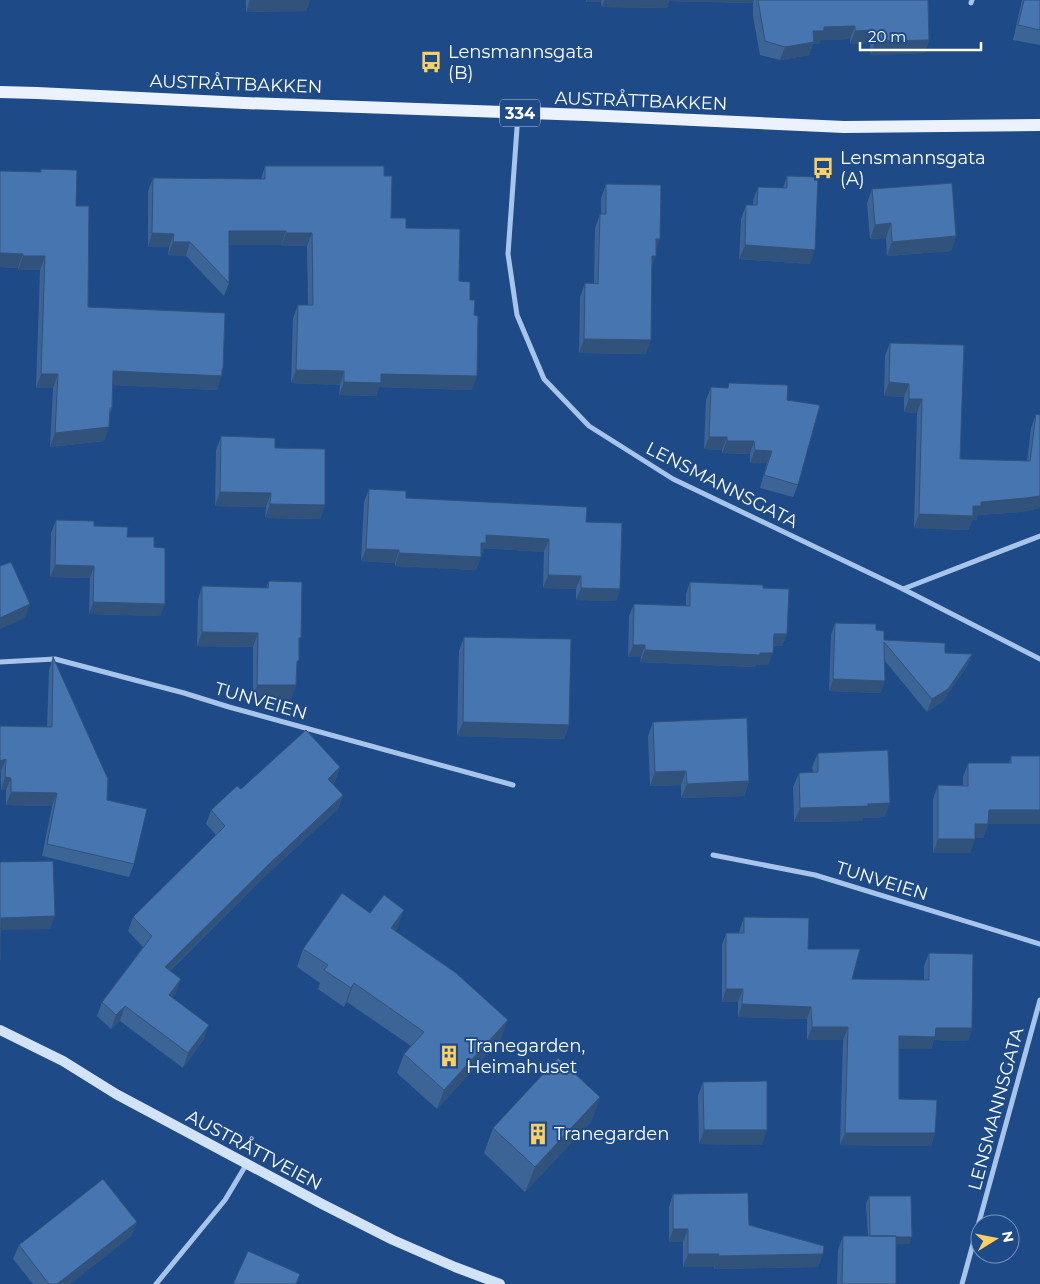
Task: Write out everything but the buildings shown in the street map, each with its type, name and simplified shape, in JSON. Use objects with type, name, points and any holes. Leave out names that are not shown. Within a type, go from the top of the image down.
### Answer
[{"type":"main road","name":"AUSTRÅTTBAKKEN","points":[[0,92],[844,126],[1040,125]]},
{"type":"main road","name":"AUSTRÅTTVEIEN","points":[[0,1030],[63,1061],[116,1094],[246,1165],[393,1240],[500,1284]]},
{"type":"street","name":"LENSMANNSGATA","points":[[518,113],[508,254],[518,315],[544,378],[589,426],[673,479],[903,590],[1040,659]]},
{"type":"street","points":[[903,590],[1040,536]]},
{"type":"street","name":"TUNVEIEN","points":[[0,662],[55,659],[513,785]]},
{"type":"street","name":"TUNVEIEN","points":[[713,855],[815,875],[1040,944]]},
{"type":"street","name":"LENSMANNSGATA","points":[[962,1284],[1040,1000]]},
{"type":"street","points":[[156,1284],[225,1200],[246,1165]]},
{"type":"place","name":"Lensmannsgata (B)","points":[[431,62]]},
{"type":"place","name":"Lensmannsgata (A)","points":[[823,168]]},
{"type":"place","name":"Tranegarden, Heimahuset","points":[[449,1056]]},
{"type":"place","name":"Tranegarden","points":[[538,1134]]}]
